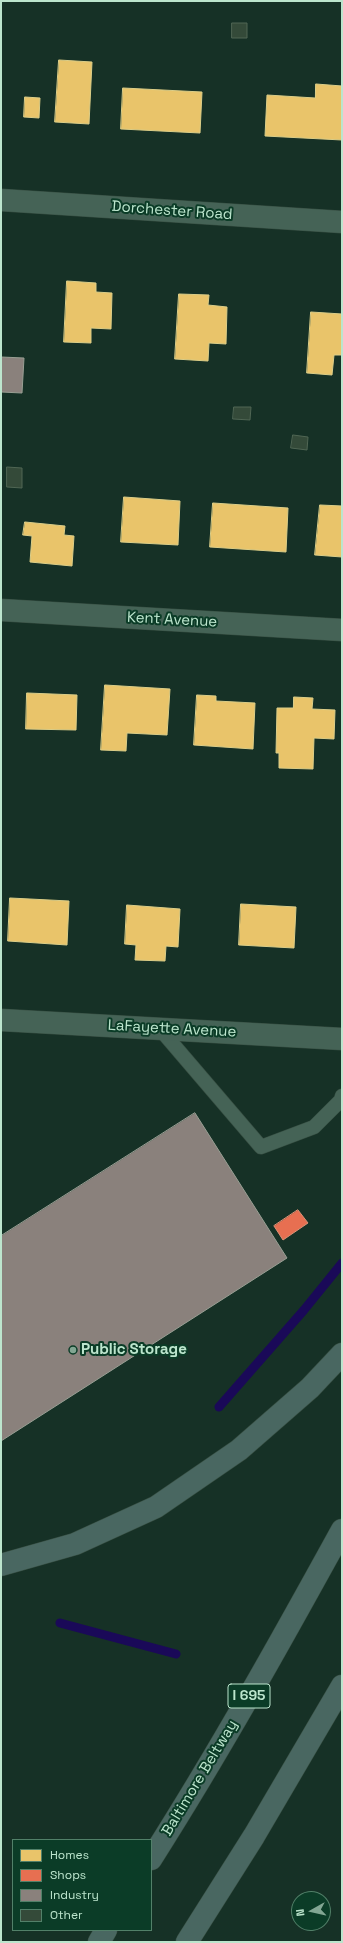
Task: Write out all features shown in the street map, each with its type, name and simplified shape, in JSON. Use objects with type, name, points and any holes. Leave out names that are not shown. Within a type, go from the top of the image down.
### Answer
[{"type":"highway","points":[[1,1565],[75,1544],[156,1507],[239,1450],[310,1388],[342,1354]]},
{"type":"highway","name":"Baltimore Beltway","points":[[152,1857],[186,1803],[288,1628],[342,1530]]},
{"type":"highway","points":[[187,1942],[254,1836],[342,1686]]},
{"type":"highway","points":[[99,1942],[105,1931]]},
{"type":"street","name":"Dorchester Road","points":[[1,200],[342,222]]},
{"type":"street","name":"Kent Avenue","points":[[1,610],[342,630]]},
{"type":"street","name":"LaFayette Avenue","points":[[1,1020],[342,1039]]},
{"type":"lane","points":[[160,1029],[261,1147],[314,1127],[341,1100],[342,1096]]},
{"type":"building: Homes","points":[[59,60],[92,62],[89,124],[55,122]]},
{"type":"building: Homes","points":[[316,84],[342,86],[342,140],[265,136],[267,95],[315,98]]},
{"type":"building: Homes","points":[[123,88],[202,92],[200,133],[121,129]]},
{"type":"building: Homes","points":[[25,97],[40,98],[39,118],[24,117]]},
{"type":"building: Homes","points":[[67,281],[96,283],[96,292],[112,293],[111,329],[91,328],[91,343],[64,342]]},
{"type":"building: Homes","points":[[179,294],[209,295],[208,305],[227,307],[226,344],[209,343],[208,361],[175,359]]},
{"type":"building: Homes","points":[[311,312],[342,314],[342,355],[334,355],[332,375],[307,373]]},
{"type":"building: Homes","points":[[124,497],[180,501],[178,545],[121,542]]},
{"type":"building: Homes","points":[[213,503],[288,508],[286,552],[210,547]]},
{"type":"building: Homes","points":[[320,505],[342,506],[342,557],[315,555]]},
{"type":"building: Homes","points":[[25,522],[65,526],[64,535],[74,536],[72,566],[30,562],[32,536],[23,535]]},
{"type":"building: Homes","points":[[105,685],[170,689],[167,735],[127,733],[126,751],[101,750]]},
{"type":"building: Homes","points":[[27,693],[77,695],[76,730],[26,729]]},
{"type":"building: Homes","points":[[197,695],[216,696],[216,701],[255,703],[253,749],[194,745]]},
{"type":"building: Homes","points":[[294,697],[313,698],[312,709],[335,710],[334,739],[314,738],[313,769],[279,768],[279,753],[276,753],[277,708],[293,708]]},
{"type":"building: Homes","points":[[10,898],[69,901],[67,945],[8,941]]},
{"type":"building: Homes","points":[[241,904],[296,907],[294,948],[239,945]]},
{"type":"building: Homes","points":[[127,905],[180,909],[178,947],[166,946],[165,961],[135,960],[136,945],[125,944]]},
{"type":"building: Shops","points":[[298,1210],[308,1223],[283,1240],[274,1226]]},
{"type":"building: Industry","points":[[1,357],[24,358],[22,393],[1,392]]},
{"type":"building: Industry","name":"Public Storage","points":[[195,1113],[287,1258],[1,1441],[1,1236]]},
{"type":"building: Other","points":[[232,23],[247,23],[247,38],[232,38]]},
{"type":"building: Other","points":[[234,407],[251,407],[250,420],[233,419]]},
{"type":"building: Other","points":[[293,435],[308,437],[307,450],[291,448]]},
{"type":"building: Other","points":[[7,467],[22,468],[22,488],[7,487]]},
{"type":"waterway","points":[[219,1407],[304,1310],[342,1263]]},
{"type":"waterway","points":[[60,1623],[176,1654]]},
{"type":"place","name":"Public Storage","points":[[73,1350]]}]
